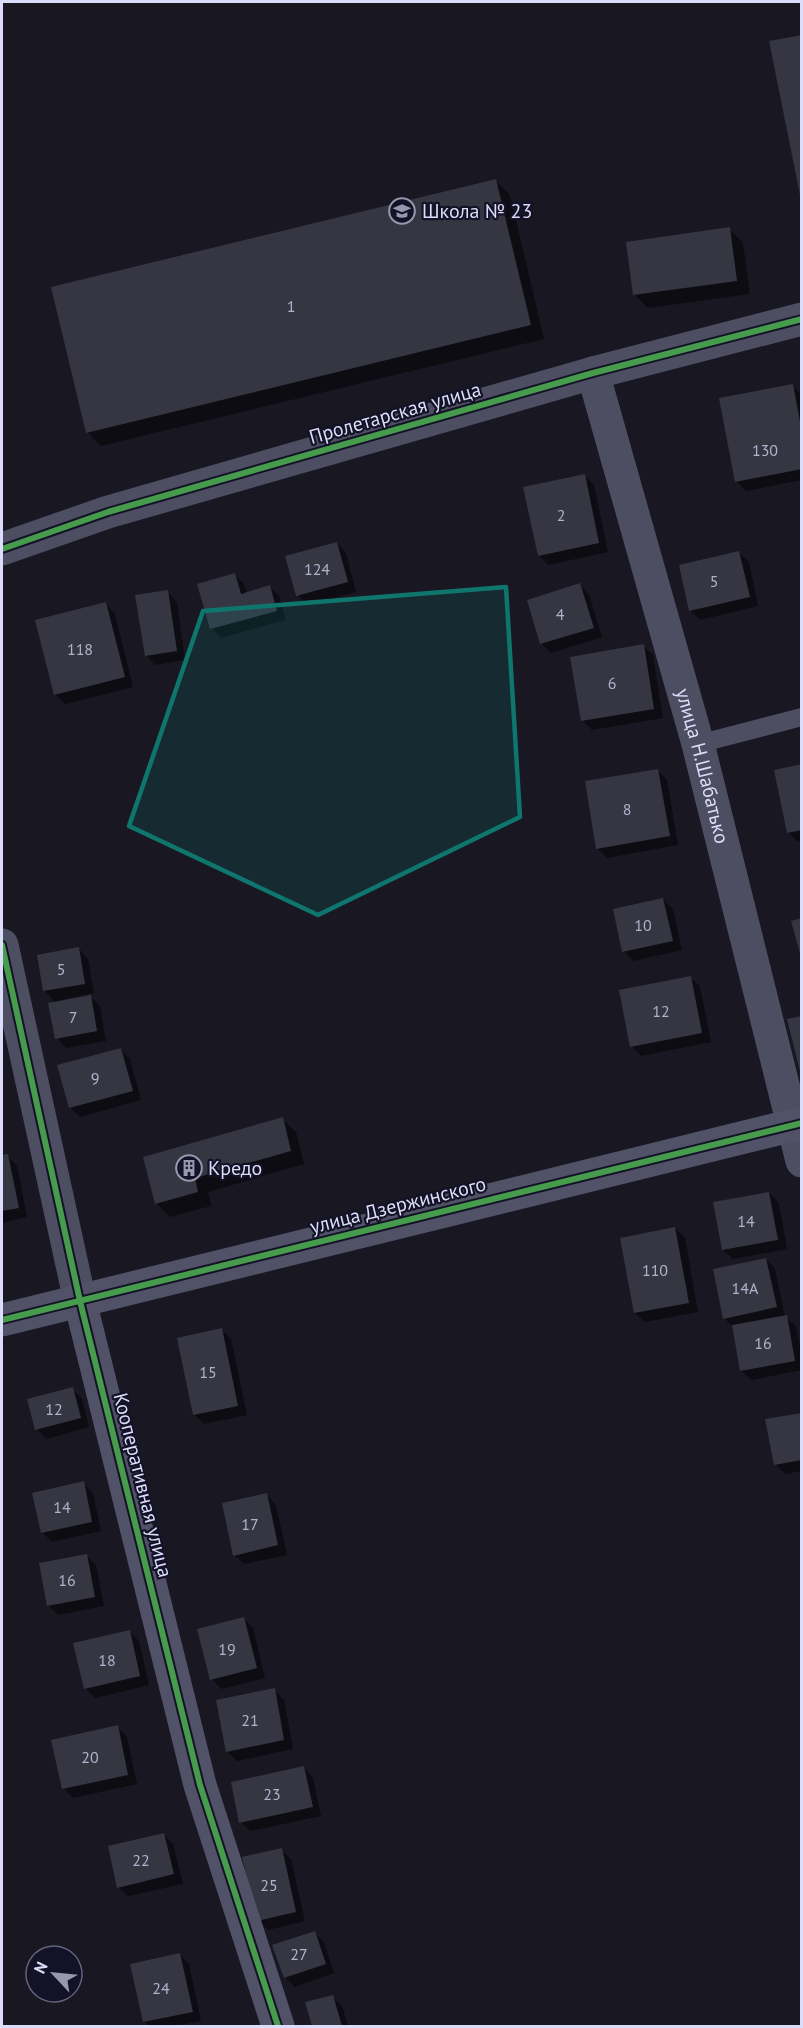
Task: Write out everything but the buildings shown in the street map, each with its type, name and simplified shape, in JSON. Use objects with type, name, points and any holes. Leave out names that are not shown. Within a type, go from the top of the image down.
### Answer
[{"type":"street","name":"Пролетарская улица","points":[[2,549],[108,512],[593,373],[801,319]]},
{"type":"street","name":"улица Н.Шабатько","points":[[593,373],[698,744],[796,1124],[801,1161]]},
{"type":"street","name":"Кооперативная улица","points":[[2,945],[80,1301],[200,1785],[278,2026]]},
{"type":"street","name":"улица Дзержинского","points":[[2,1320],[796,1124]]},
{"type":"lane","points":[[698,744],[801,717]]},
{"type":"highlighted area","points":[[506,587],[520,817],[318,915],[129,826],[203,611]]},
{"type":"cycle path","points":[[2,549],[108,512],[593,373],[802,319]]},
{"type":"cycle path","points":[[2,945],[80,1301],[200,1785],[278,2026]]},
{"type":"cycle path","points":[[2,1320],[802,1123]]},
{"type":"place","name":"Школа № 23","points":[[402,211]]},
{"type":"place","name":"Кредо","points":[[189,1168]]}]
